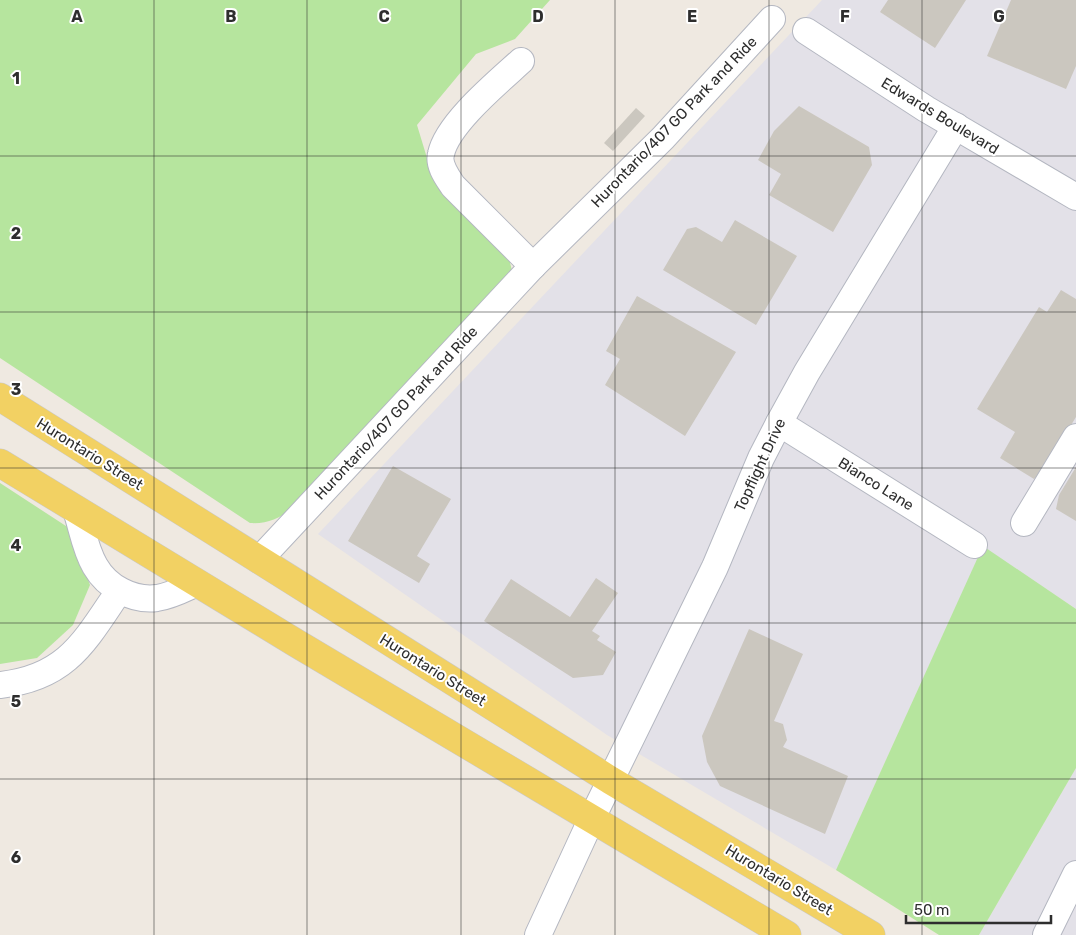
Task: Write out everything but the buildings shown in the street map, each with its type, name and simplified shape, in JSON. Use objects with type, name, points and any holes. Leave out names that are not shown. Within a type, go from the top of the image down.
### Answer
[{"type":"main road","name":"Hurontario Street","points":[[0,397],[610,780],[871,935]]},
{"type":"main road","points":[[0,463],[197,583],[787,935]]},
{"type":"street","name":"Hurontario/407 GO Park and Ride","points":[[259,560],[533,266],[664,138],[772,19]]},
{"type":"street","name":"Edwards Boulevard","points":[[806,31],[926,109],[1076,197]]},
{"type":"street","points":[[521,61],[483,95],[452,129],[440,155],[444,173],[453,186],[533,266]]},
{"type":"street","name":"Topflight Drive","points":[[538,935],[610,780],[715,567],[761,458],[779,423],[807,372],[956,126]]},
{"type":"street","name":"Bianco Lane","points":[[779,423],[974,545]]},
{"type":"street","points":[[1024,523],[1076,437]]},
{"type":"street","points":[[76,510],[94,565],[105,580],[120,591],[138,597],[157,598],[175,593],[197,583]]},
{"type":"street","points":[[0,685],[12,684],[40,676],[65,662],[85,641],[120,591]]},
{"type":"street","points":[[1046,935],[1076,874]]},
{"type":"shaded area","points":[[822,0],[1076,0],[1076,609],[983,547],[836,870],[607,735],[318,534]]},
{"type":"shaded area","points":[[1076,768],[1076,935],[979,935]]},
{"type":"green space","points":[[0,0],[550,0],[515,39],[476,54],[417,125],[434,181],[508,254],[512,271],[292,509],[282,516],[267,522],[250,523],[0,358]]},
{"type":"green space","points":[[0,483],[69,528],[90,585],[73,625],[37,658],[0,664]]},
{"type":"green space","points":[[983,546],[1076,609],[1076,768],[979,935],[939,935],[836,870]]}]
